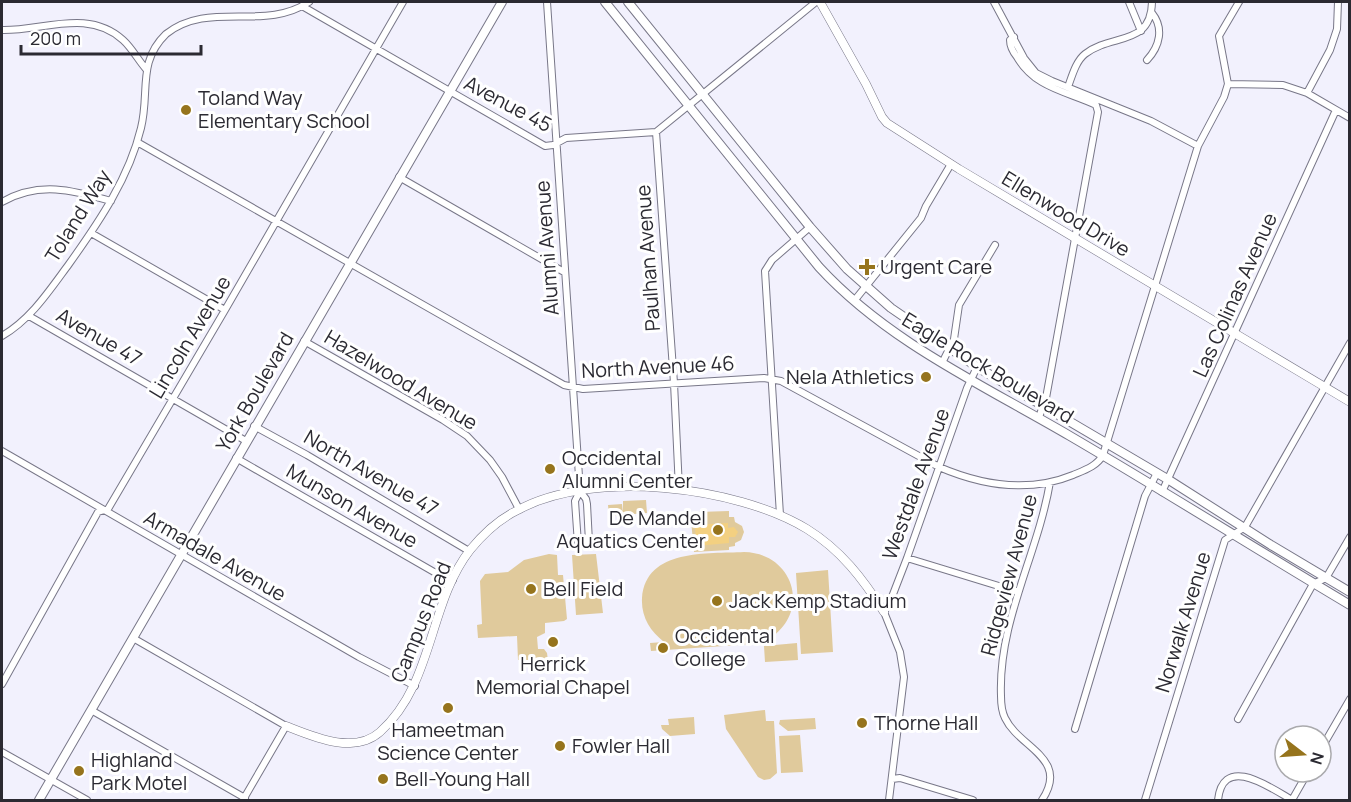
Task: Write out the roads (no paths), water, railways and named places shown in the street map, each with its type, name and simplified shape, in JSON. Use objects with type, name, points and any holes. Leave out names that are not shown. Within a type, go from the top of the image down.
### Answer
[{"type":"main road","name":"York Boulevard","points":[[39,801],[398,177],[502,2]]},
{"type":"main road","name":"Eagle Rock Boulevard","points":[[605,2],[796,239],[824,272],[854,301],[904,339],[942,363],[1039,417],[1350,605]]},
{"type":"main road","name":"Eagle Rock Boulevard","points":[[628,2],[810,228],[866,287],[911,323],[977,367],[1169,480],[1350,592]]},
{"type":"street","name":"Toland Way","points":[[2,336],[29,316],[91,233],[111,201],[137,142],[145,109],[146,69],[152,53],[165,35],[184,21],[207,14],[270,15],[292,10],[309,2]]},
{"type":"street","name":"Lincoln Avenue","points":[[2,684],[98,512],[108,509],[403,2]]},
{"type":"street","name":"Alumni Avenue","points":[[547,2],[580,491],[587,504],[589,542],[584,546],[578,544],[577,533],[575,501],[580,491]]},
{"type":"street","points":[[656,132],[818,2]]},
{"type":"street","name":"Ellenwood Drive","points":[[818,2],[887,123],[951,164],[1350,402]]},
{"type":"street","points":[[994,2],[1024,58],[1036,73],[1151,121],[1198,146]]},
{"type":"street","points":[[1129,2],[1141,32]]},
{"type":"street","points":[[1068,87],[1079,61],[1086,53],[1141,32],[1148,24],[1152,13],[1152,2]]},
{"type":"street","points":[[1103,455],[1198,146],[1224,97],[1228,84],[1219,36],[1239,2]]},
{"type":"street","points":[[1306,93],[1330,50],[1337,29],[1338,2]]},
{"type":"street","name":"Avenue 45","points":[[302,6],[545,146],[556,144],[566,138],[656,132]]},
{"type":"street","points":[[1147,60],[1152,54],[1160,30],[1159,22],[1152,13]]},
{"type":"street","points":[[2,30],[70,23],[96,24],[123,40],[146,69]]},
{"type":"street","points":[[1014,37],[1010,40],[1011,47],[1023,69],[1031,77],[1096,105],[1098,112],[1044,406],[1039,417]]},
{"type":"street","points":[[1228,84],[1283,85],[1306,93],[1350,118]]},
{"type":"street","name":"Las Colinas Avenue","points":[[1162,492],[1336,110]]},
{"type":"street","name":"Paulhan Avenue","points":[[656,132],[674,383],[679,489]]},
{"type":"street","name":"North Avenue 46","points":[[137,142],[574,389],[764,378],[781,381],[939,467],[960,476],[994,484],[1050,482],[1083,471],[1099,462],[1103,455]]},
{"type":"street","points":[[854,301],[921,218],[951,164]]},
{"type":"street","points":[[398,177],[564,272]]},
{"type":"street","points":[[2,202],[13,195],[42,188],[82,193],[111,201]]},
{"type":"street","points":[[780,515],[765,271],[771,260],[810,228]]},
{"type":"street","points":[[91,233],[225,310]]},
{"type":"street","points":[[942,363],[954,339],[959,305],[995,245]]},
{"type":"street","name":"Avenue 47","points":[[29,316],[246,441]]},
{"type":"street","name":"Hazelwood Avenue","points":[[304,340],[466,436],[496,468],[519,509]]},
{"type":"street","name":"Norwalk Avenue","points":[[1145,801],[1225,540],[1245,527],[1350,343]]},
{"type":"street","name":"Westdale Avenue","points":[[884,612],[908,558],[970,379],[977,367]]},
{"type":"street","name":"North Avenue 47","points":[[254,426],[470,551]]},
{"type":"street","name":"Armadale Avenue","points":[[2,451],[359,657],[415,686]]},
{"type":"street","name":"Munson Avenue","points":[[236,459],[434,572],[453,580]]},
{"type":"street","points":[[1075,729],[1150,484],[1156,473]]},
{"type":"street","name":"Ridgeview Avenue","points":[[1042,801],[1050,783],[1047,765],[1038,752],[1010,726],[1004,717],[1002,706],[1004,651],[1018,592],[1050,482]]},
{"type":"street","name":"Campus Road","points":[[133,638],[286,726],[339,742],[358,743],[379,733],[395,717],[415,686],[453,580],[470,551],[494,526],[519,509],[546,499],[580,491],[635,487],[679,489],[719,496],[780,515],[808,530],[835,549],[858,574],[884,612],[900,652],[904,677],[889,801]]},
{"type":"street","points":[[1238,719],[1313,584],[1326,578],[1350,537]]},
{"type":"street","points":[[908,558],[1018,592]]},
{"type":"street","points":[[1333,728],[1350,699]]},
{"type":"street","points":[[91,710],[244,799],[286,726]]},
{"type":"street","points":[[2,752],[87,801]]},
{"type":"street","points":[[1218,801],[1221,787],[1234,777],[1242,776],[1258,780],[1292,800],[1301,784]]},
{"type":"street","points":[[892,779],[900,778],[973,801]]},
{"type":"place","name":"Toland Way Elementary School","points":[[186,110]]},
{"type":"place","name":"Urgent Care","points":[[867,267]]},
{"type":"place","name":"Nela Athletics","points":[[926,377]]},
{"type":"place","name":"Occidental Alumni Center","points":[[550,469]]},
{"type":"place","name":"De Mandel Aquatics Center","points":[[718,530]]},
{"type":"place","name":"Bell Field","points":[[531,589]]},
{"type":"place","name":"Jack Kemp Stadium","points":[[717,601]]},
{"type":"place","name":"Herrick Memorial Chapel","points":[[553,642]]},
{"type":"place","name":"Occidental College","points":[[663,648]]},
{"type":"place","name":"Hameetman Science Center","points":[[448,708]]},
{"type":"place","name":"Thorne Hall","points":[[862,723]]},
{"type":"place","name":"Fowler Hall","points":[[560,746]]},
{"type":"place","name":"Highland Park Motel","points":[[79,771]]},
{"type":"place","name":"Bell-Young Hall","points":[[383,779]]}]
